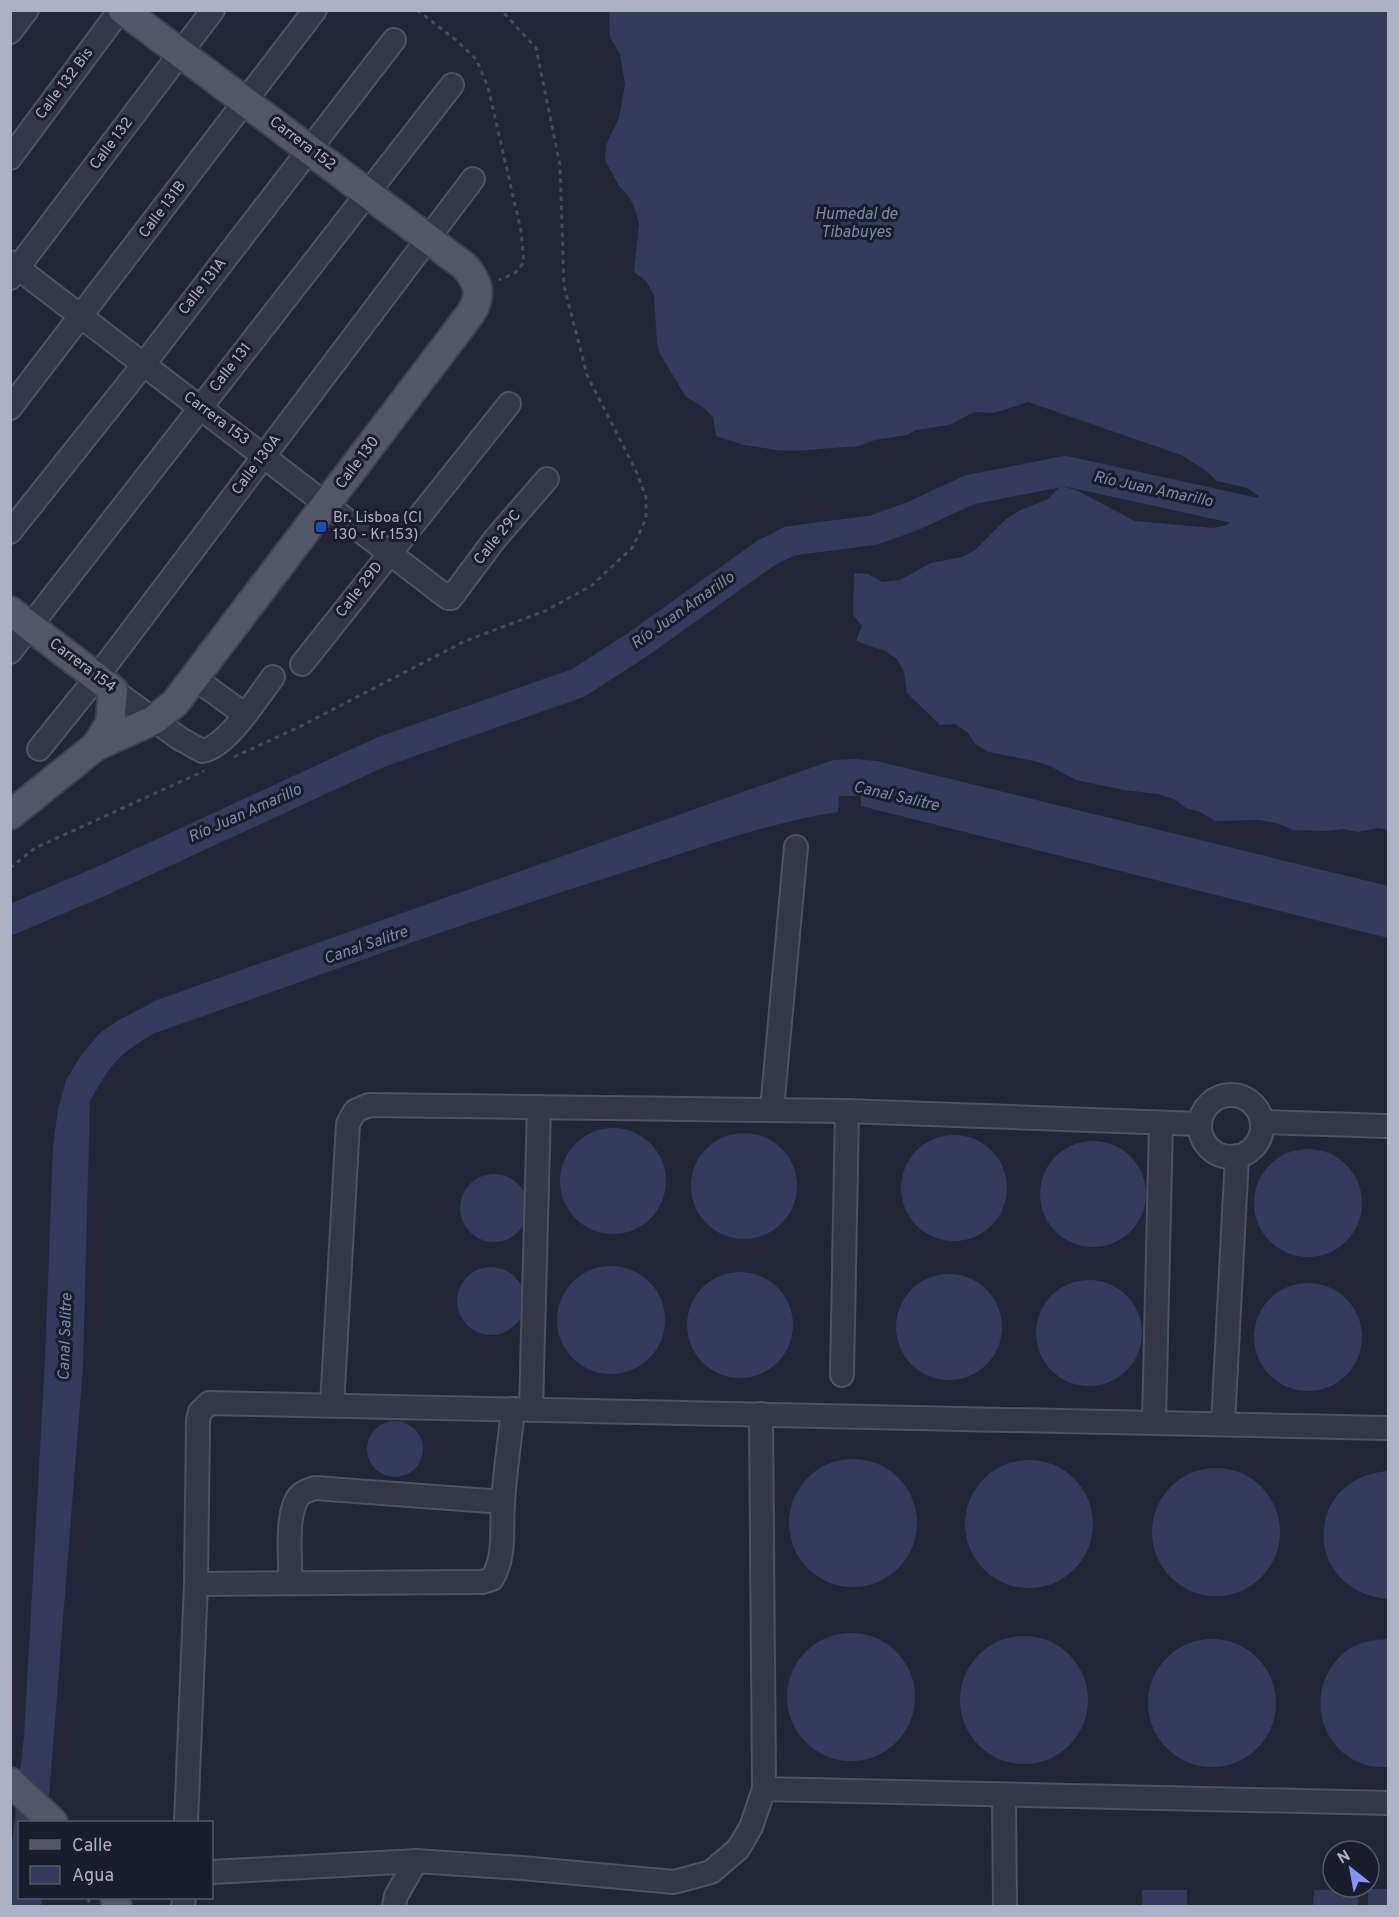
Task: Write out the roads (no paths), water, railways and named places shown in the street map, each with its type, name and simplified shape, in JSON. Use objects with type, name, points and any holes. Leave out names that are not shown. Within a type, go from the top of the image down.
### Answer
[{"type":"main road","name":"Carrera 152","points":[[122,10],[428,238],[463,265],[477,282]]},
{"type":"main road","name":"Calle 130","points":[[96,746],[154,720],[170,709],[471,313],[477,304],[479,293],[477,282]]},
{"type":"main road","name":"Carrera 154","points":[[20,619],[105,683]]},
{"type":"main road","points":[[10,815],[96,746],[110,723],[105,683]]},
{"type":"main road","points":[[10,1782],[52,1821]]},
{"type":"street","points":[[10,32],[27,10]]},
{"type":"street","name":"Calle 132 Bis","points":[[10,158],[122,10]]},
{"type":"street","name":"Calle 132","points":[[13,269],[213,10]]},
{"type":"street","name":"Calle 131B","points":[[10,408],[315,10]]},
{"type":"street","name":"Calle 131A","points":[[10,532],[144,364],[394,40]]},
{"type":"street","name":"Calle 131","points":[[10,652],[20,619],[200,408],[452,85]]},
{"type":"street","name":"Calle 130A","points":[[39,749],[105,683],[264,456],[473,179]]},
{"type":"street","name":"Carrera 153","points":[[13,269],[82,316],[450,599]]},
{"type":"street","name":"Calle 29D","points":[[302,664],[509,404]]},
{"type":"street","name":"Calle 29C","points":[[450,599],[495,539],[547,479]]},
{"type":"street","points":[[194,678],[244,714],[273,677]]},
{"type":"street","name":"Carrera 154","points":[[105,683],[154,720],[202,751],[210,750],[224,740],[244,714]]},
{"type":"street","points":[[772,1110],[796,848]]},
{"type":"street","points":[[1230,1095],[1242,1097],[1251,1102],[1262,1122],[1261,1133],[1256,1144],[1248,1152],[1237,1156],[1215,1153],[1201,1135],[1200,1124],[1203,1113],[1209,1104],[1219,1097],[1230,1095]]},
{"type":"street","points":[[332,1405],[348,1124],[355,1111],[369,1105],[847,1111],[1200,1124]]},
{"type":"street","points":[[196,1584],[482,1582],[492,1579],[498,1569],[502,1549],[503,1502],[522,1409],[539,1108]]},
{"type":"street","points":[[842,1375],[847,1111]]},
{"type":"street","points":[[1262,1122],[1389,1126]]},
{"type":"street","points":[[1154,1422],[1161,1123]]},
{"type":"street","points":[[1223,1424],[1237,1156]]},
{"type":"street","points":[[186,1821],[196,1584],[198,1420],[204,1406],[218,1402],[1389,1428]]},
{"type":"street","points":[[213,1872],[416,1862],[522,1868],[674,1882],[711,1872],[738,1848],[751,1827],[764,1789],[761,1414]]},
{"type":"street","points":[[290,1583],[291,1520],[296,1500],[303,1492],[315,1488],[503,1502]]},
{"type":"street","points":[[764,1789],[1389,1803]]},
{"type":"street","points":[[1004,1795],[1005,1906]]},
{"type":"street","points":[[394,1906],[396,1896],[416,1862]]},
{"type":"water","name":"Humedal de Tibabuyes","points":[[609,11],[1388,11],[1388,830],[1378,828],[1358,832],[1343,829],[1293,830],[1276,823],[1258,820],[1215,821],[1200,812],[1186,808],[1174,799],[1158,794],[1076,780],[1048,765],[989,752],[975,744],[968,733],[955,724],[940,725],[907,693],[904,672],[897,659],[885,651],[856,641],[862,626],[853,615],[854,573],[868,574],[883,582],[900,580],[931,563],[962,557],[975,550],[1006,519],[1048,499],[1061,486],[1076,490],[1135,521],[1213,528],[1227,525],[1259,496],[1247,488],[1217,481],[1205,470],[1181,455],[1028,402],[994,413],[974,412],[949,425],[916,430],[907,435],[875,440],[859,446],[794,451],[777,450],[744,445],[716,436],[713,417],[703,407],[686,397],[660,354],[657,343],[654,295],[646,281],[634,272],[639,223],[633,204],[619,186],[605,160],[606,145],[619,118],[625,84],[620,54],[610,37]]},
{"type":"water","name":"Canal Salitre","points":[[833,760],[877,761],[1388,886],[1388,938],[861,806],[861,796],[839,796],[838,812],[732,837],[509,909],[155,1033],[132,1047],[116,1061],[90,1101],[83,1366],[47,1821],[18,1821],[18,1899],[42,1899],[41,1906],[11,1906],[11,1851],[24,1736],[45,1360],[53,1146],[58,1109],[66,1080],[82,1054],[100,1033],[117,1021],[157,1000]]},
{"type":"water","points":[[613,1128],[633,1132],[651,1143],[662,1161],[666,1181],[662,1201],[651,1219],[633,1230],[613,1234],[593,1230],[575,1219],[564,1201],[560,1181],[564,1161],[575,1143],[593,1132]]},
{"type":"water","points":[[744,1133],[764,1137],[782,1148],[793,1166],[797,1186],[793,1206],[782,1224],[764,1235],[744,1239],[724,1235],[706,1224],[695,1206],[691,1186],[695,1166],[706,1148],[724,1137]]},
{"type":"water","points":[[954,1135],[974,1139],[992,1150],[1003,1168],[1007,1188],[1003,1208],[992,1226],[974,1237],[954,1241],[934,1237],[916,1226],[905,1208],[901,1188],[905,1168],[916,1150],[934,1139]]},
{"type":"water","points":[[1093,1141],[1113,1145],[1131,1156],[1142,1174],[1146,1194],[1142,1214],[1131,1232],[1113,1243],[1093,1247],[1073,1243],[1055,1232],[1044,1214],[1040,1194],[1044,1174],[1055,1156],[1073,1145]]},
{"type":"water","points":[[1308,1149],[1318,1150],[1338,1158],[1346,1165],[1353,1173],[1361,1193],[1361,1213],[1353,1233],[1346,1241],[1338,1248],[1318,1256],[1308,1257],[1298,1256],[1278,1248],[1270,1241],[1263,1233],[1255,1213],[1254,1203],[1255,1193],[1263,1173],[1270,1165],[1278,1158],[1298,1150]]},
{"type":"water","points":[[494,1174],[507,1177],[518,1184],[525,1195],[528,1208],[525,1221],[518,1232],[507,1239],[494,1242],[481,1239],[470,1232],[463,1221],[460,1208],[463,1195],[470,1184],[481,1177]]},
{"type":"water","points":[[611,1266],[621,1267],[641,1275],[649,1282],[656,1290],[664,1310],[664,1330],[656,1350],[649,1358],[641,1365],[621,1373],[611,1374],[601,1373],[581,1365],[573,1358],[566,1350],[558,1330],[557,1320],[558,1310],[566,1290],[573,1282],[581,1275],[601,1267]]},
{"type":"water","points":[[491,1267],[504,1270],[515,1277],[522,1288],[525,1301],[522,1314],[515,1325],[504,1332],[491,1335],[478,1332],[467,1325],[460,1314],[457,1301],[460,1288],[467,1277],[478,1270]]},
{"type":"water","points":[[740,1272],[760,1276],[778,1287],[789,1305],[793,1325],[789,1345],[778,1363],[760,1374],[740,1378],[720,1374],[702,1363],[691,1345],[687,1325],[691,1305],[702,1287],[720,1276]]},
{"type":"water","points":[[949,1274],[969,1278],[987,1289],[998,1307],[1002,1327],[998,1347],[987,1365],[969,1376],[949,1380],[929,1376],[911,1365],[900,1347],[896,1327],[900,1307],[911,1289],[929,1278]]},
{"type":"water","points":[[1089,1280],[1109,1284],[1127,1295],[1138,1313],[1142,1333],[1138,1353],[1127,1371],[1109,1382],[1089,1386],[1069,1382],[1051,1371],[1040,1353],[1036,1333],[1040,1313],[1051,1295],[1069,1284]]},
{"type":"water","points":[[1308,1283],[1338,1292],[1346,1299],[1353,1307],[1362,1337],[1353,1367],[1346,1375],[1338,1382],[1308,1391],[1278,1382],[1270,1375],[1263,1367],[1254,1337],[1263,1307],[1270,1299],[1278,1292]]},
{"type":"water","points":[[395,1421],[406,1423],[415,1429],[421,1438],[423,1449],[421,1460],[415,1469],[406,1475],[395,1477],[384,1475],[375,1469],[369,1460],[367,1449],[369,1438],[375,1429],[384,1423]]},
{"type":"water","points":[[853,1459],[878,1464],[898,1478],[912,1498],[917,1523],[912,1548],[898,1568],[878,1582],[853,1587],[828,1582],[808,1568],[794,1548],[789,1523],[794,1498],[808,1478],[828,1464]]},
{"type":"water","points":[[1029,1460],[1054,1465],[1074,1479],[1088,1499],[1093,1524],[1088,1549],[1074,1569],[1054,1583],[1029,1588],[1004,1583],[984,1569],[970,1549],[965,1524],[970,1499],[984,1479],[1004,1465]]},
{"type":"water","points":[[1216,1468],[1241,1473],[1261,1487],[1275,1507],[1280,1532],[1275,1557],[1261,1577],[1241,1591],[1216,1596],[1191,1591],[1171,1577],[1157,1557],[1152,1532],[1157,1507],[1171,1487],[1191,1473]]},
{"type":"water","points":[[1388,1471],[1388,1599],[1360,1591],[1339,1576],[1327,1557],[1324,1534],[1328,1512],[1340,1492],[1360,1478]]},
{"type":"water","points":[[851,1633],[876,1638],[896,1652],[910,1672],[915,1697],[910,1722],[896,1742],[876,1756],[851,1761],[826,1756],[806,1742],[792,1722],[787,1697],[792,1672],[806,1652],[826,1638]]},
{"type":"water","points":[[1024,1636],[1049,1641],[1069,1655],[1083,1675],[1088,1700],[1083,1725],[1069,1745],[1049,1759],[1024,1764],[999,1759],[979,1745],[965,1725],[960,1700],[965,1675],[979,1655],[999,1641]]},
{"type":"water","points":[[1212,1639],[1237,1644],[1257,1658],[1271,1678],[1276,1703],[1271,1728],[1257,1748],[1237,1762],[1212,1767],[1187,1762],[1167,1748],[1153,1728],[1148,1703],[1153,1678],[1167,1658],[1187,1644]]},
{"type":"water","points":[[1388,1639],[1388,1767],[1374,1767],[1348,1756],[1335,1744],[1326,1729],[1321,1712],[1321,1695],[1326,1678],[1335,1662],[1349,1649],[1373,1640]]},
{"type":"water","points":[[1381,1889],[1388,1889],[1388,1906],[1368,1906],[1368,1899],[1381,1899]]},
{"type":"water","points":[[1142,1890],[1187,1890],[1187,1906],[1142,1906]]},
{"type":"water","points":[[1314,1890],[1321,1890],[1321,1899],[1358,1899],[1358,1906],[1313,1906]]},
{"type":"waterway","name":"Río Juan Amarillo","points":[[10,920],[104,880],[381,752],[578,683],[637,645],[766,553],[790,541],[874,530],[913,516],[969,490],[1065,471],[1256,513],[1285,517]]},
{"type":"place","name":"Br. Lisboa (Cl 130 - Kr 153)","points":[[321,527]]}]
